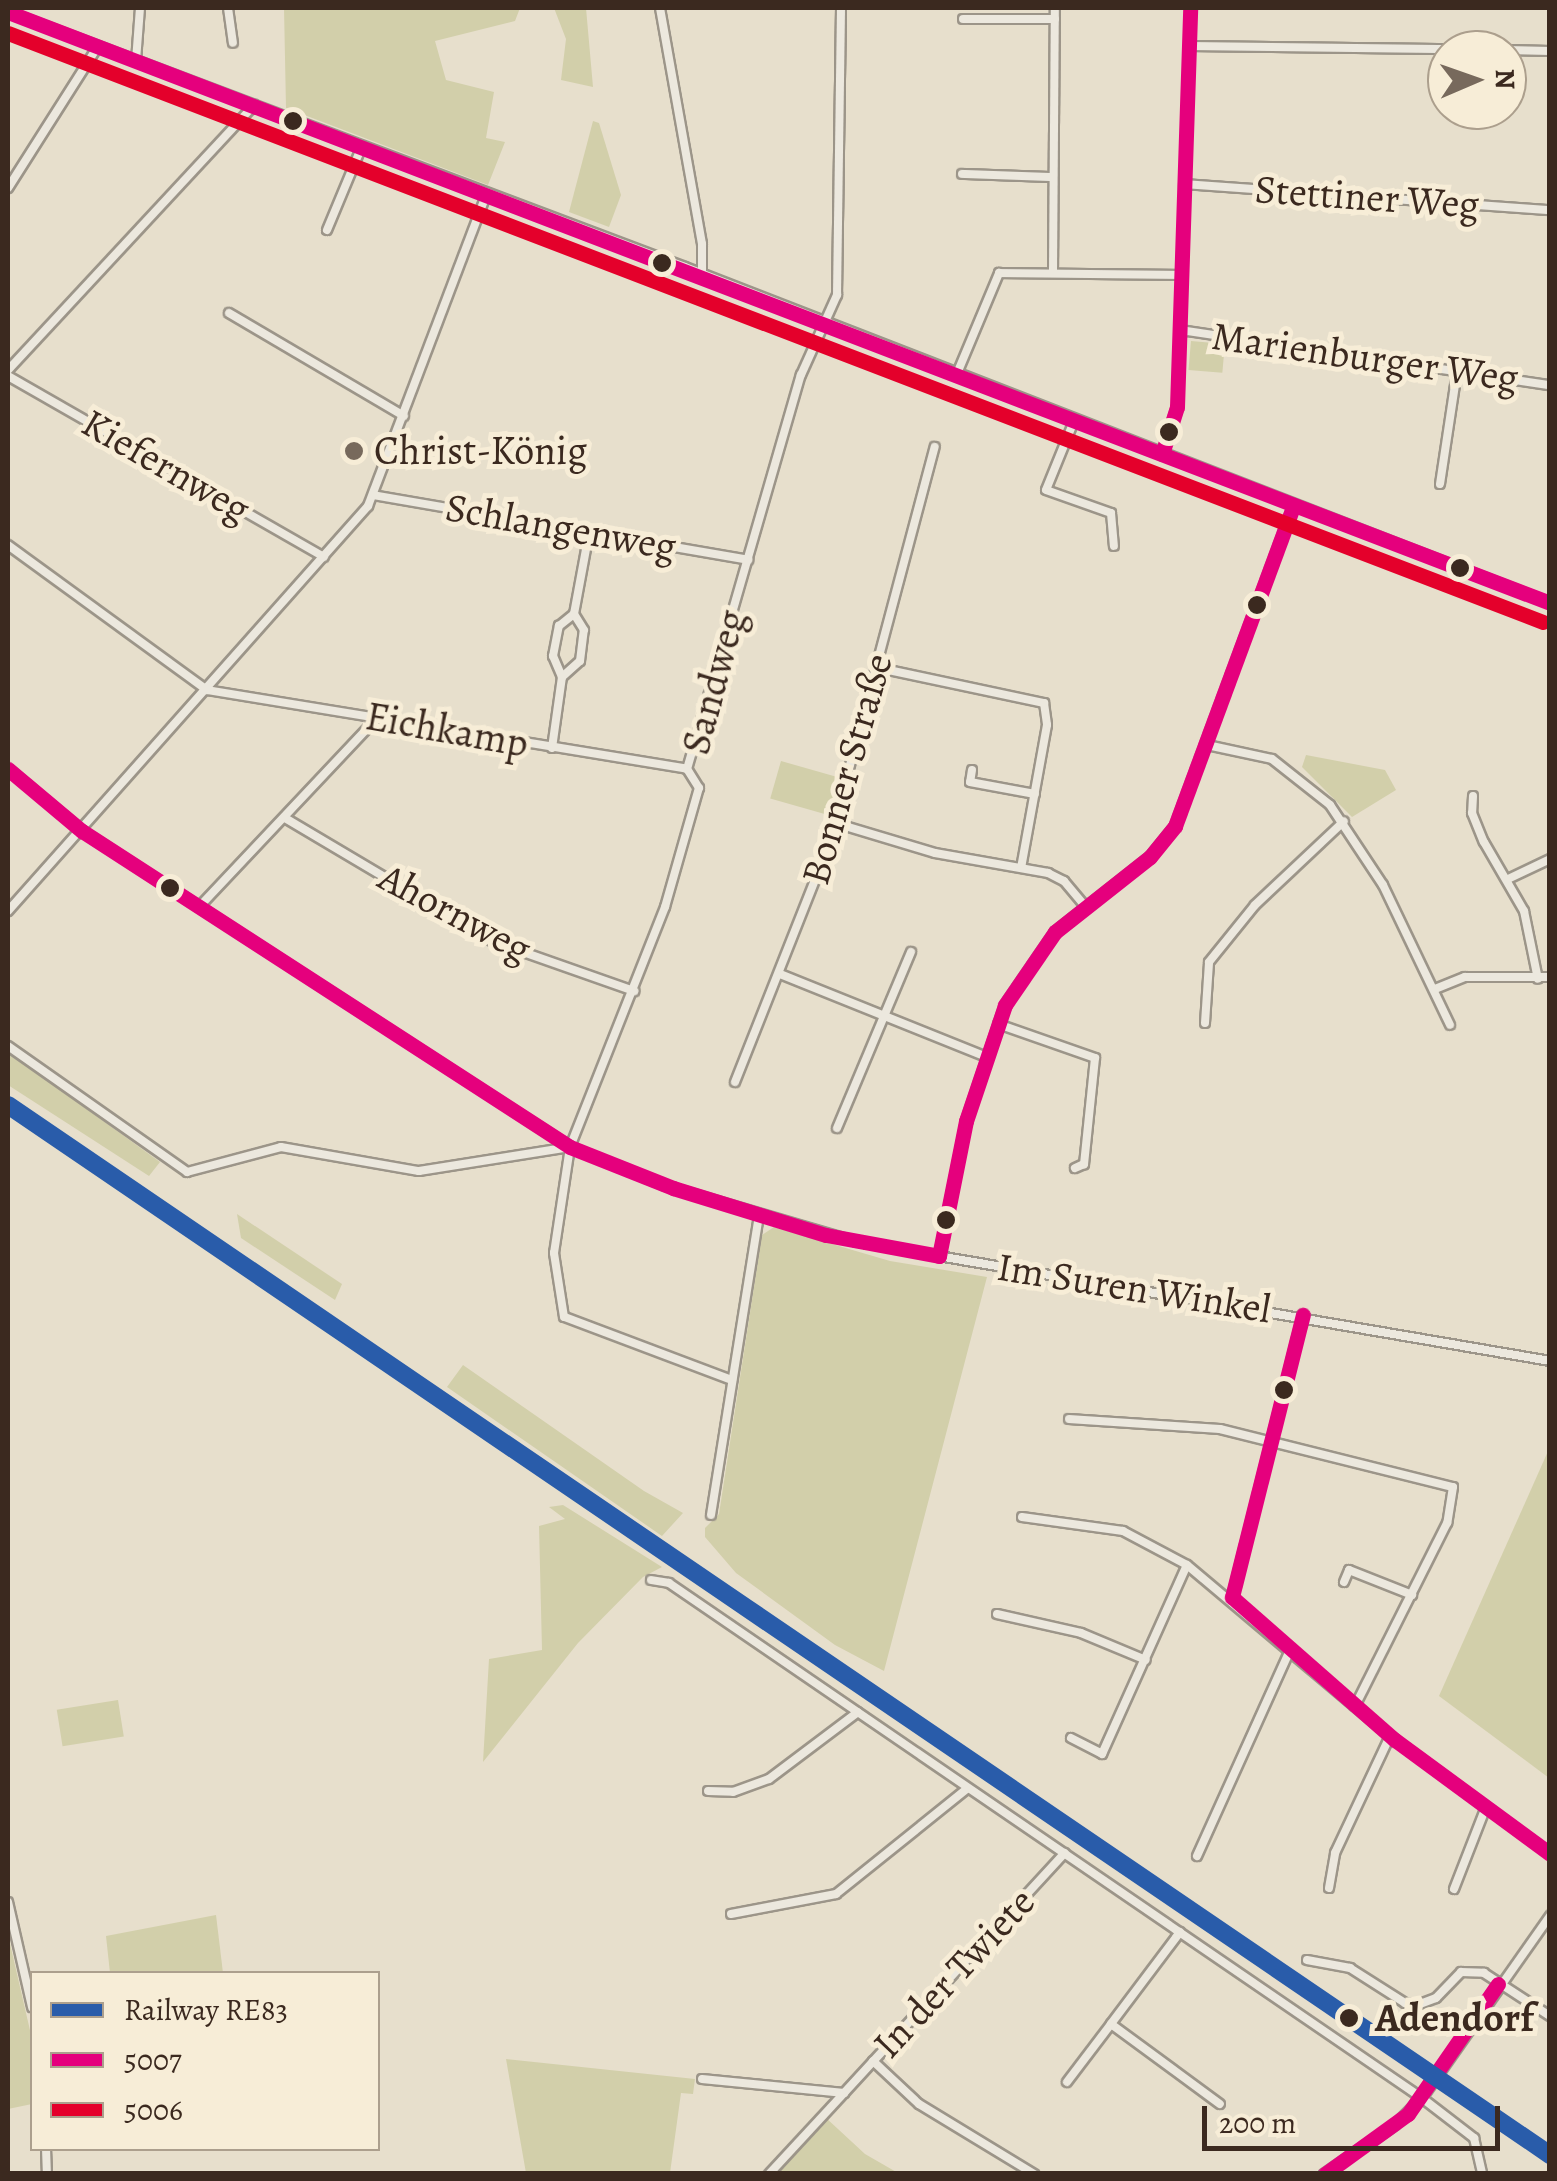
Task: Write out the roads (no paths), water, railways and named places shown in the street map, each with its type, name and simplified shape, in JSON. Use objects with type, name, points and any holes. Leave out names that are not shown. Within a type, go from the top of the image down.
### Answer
[{"type":"street","points":[[136,61],[140,8]]},
{"type":"street","points":[[228,8],[233,43]]},
{"type":"street","points":[[660,8],[702,244],[702,274]]},
{"type":"street","name":"Sandweg","points":[[732,1380],[560,1312],[554,1253],[570,1146],[634,991],[699,788],[687,769],[801,375],[827,326],[838,288],[842,8]]},
{"type":"street","points":[[1052,272],[1055,8]]},
{"type":"street","points":[[1162,454],[1177,407],[1190,8]]},
{"type":"street","points":[[8,12],[702,274],[827,326],[1550,603]]},
{"type":"street","points":[[963,19],[1055,20]]},
{"type":"street","points":[[8,188],[98,46]]},
{"type":"street","points":[[1188,46],[1427,49]]},
{"type":"street","points":[[8,373],[254,105]]},
{"type":"street","points":[[327,230],[362,146]]},
{"type":"street","points":[[962,174],[1054,177]]},
{"type":"street","name":"Stettiner Weg","points":[[1184,184],[1550,210]]},
{"type":"street","points":[[8,911],[207,690],[373,496],[488,193]]},
{"type":"street","points":[[956,376],[994,278],[1006,270],[1181,275]]},
{"type":"street","points":[[229,313],[404,416]]},
{"type":"street","name":"Marienburger Weg","points":[[1180,330],[1550,385]]},
{"type":"street","points":[[1440,484],[1457,372]]},
{"type":"street","name":"Kiefernweg","points":[[8,373],[324,556]]},
{"type":"street","points":[[1074,420],[1046,490],[1111,513],[1114,546]]},
{"type":"street","name":"Bonner Straße","points":[[735,1082],[780,974],[835,823],[935,448]]},
{"type":"street","name":"Schlangenweg","points":[[373,496],[748,560]]},
{"type":"street","points":[[939,1256],[986,1057],[998,1024],[1026,966],[1085,906],[1166,840],[1207,745],[1294,505]]},
{"type":"street","points":[[552,748],[562,678],[552,660],[557,632],[574,614],[588,533]]},
{"type":"street","points":[[8,545],[207,690]]},
{"type":"street","points":[[562,678],[579,665],[584,630],[574,614]]},
{"type":"street","points":[[879,668],[1044,703],[1048,718],[1021,868]]},
{"type":"street","name":"Eichkamp","points":[[207,690],[687,769]]},
{"type":"street","points":[[199,907],[377,718]]},
{"type":"street","points":[[1207,745],[1284,765],[1344,822],[1435,989],[1450,1025]]},
{"type":"street","name":"Im Suren Winkel","points":[[8,769],[82,832],[570,1146],[759,1215],[939,1256],[1550,1361]]},
{"type":"street","points":[[972,770],[970,782],[1034,794]]},
{"type":"street","points":[[1473,796],[1472,815],[1529,926],[1538,979]]},
{"type":"street","name":"Ahornweg","points":[[285,818],[490,940],[634,991]]},
{"type":"street","points":[[1205,1023],[1210,962],[1255,904],[1344,822]]},
{"type":"street","points":[[835,823],[926,850],[1058,876],[1085,906]]},
{"type":"street","points":[[1508,879],[1550,859]]},
{"type":"street","points":[[837,1128],[911,952]]},
{"type":"street","points":[[780,974],[986,1057]]},
{"type":"street","points":[[1435,989],[1465,977],[1550,978]]},
{"type":"street","points":[[998,1024],[1095,1058],[1084,1164],[1076,1168]]},
{"type":"street","points":[[8,1046],[187,1172],[281,1147],[418,1171],[570,1146]]},
{"type":"street","points":[[711,1515],[759,1215]]},
{"type":"street","points":[[1232,1597],[1303,1316]]},
{"type":"street","points":[[1069,1419],[1166,1422],[1274,1441],[1453,1487],[1449,1517],[1355,1706]]},
{"type":"street","points":[[1022,1517],[1123,1531],[1187,1566],[1232,1597],[1390,1736],[1550,1854]]},
{"type":"street","points":[[1071,1738],[1102,1754],[1187,1566]]},
{"type":"street","points":[[1344,1582],[1349,1570],[1412,1595]]},
{"type":"street","points":[[651,1580],[669,1583],[1422,2098],[1474,2138],[1482,2174]]},
{"type":"street","points":[[997,1614],[1080,1633],[1146,1660]]},
{"type":"street","points":[[1197,1856],[1290,1650]]},
{"type":"street","points":[[708,1791],[733,1792],[769,1780],[858,1712]]},
{"type":"street","points":[[1329,1888],[1336,1853],[1390,1736]]},
{"type":"street","points":[[730,1914],[836,1894],[968,1788]]},
{"type":"street","points":[[1454,1889],[1486,1807]]},
{"type":"street","name":"In der Twiete","points":[[769,2174],[1065,1854]]},
{"type":"street","points":[[8,1902],[30,1999]]},
{"type":"street","points":[[1324,2174],[1395,2126],[1422,2098],[1498,1984],[1550,1916]]},
{"type":"street","points":[[1067,2082],[1180,1932]]},
{"type":"street","points":[[1307,1960],[1350,1968],[1405,2003],[1436,1998],[1461,1972],[1484,1973],[1550,2016]]},
{"type":"street","points":[[1111,2024],[1220,2104]]},
{"type":"street","points":[[873,2062],[920,2104],[1034,2174]]},
{"type":"street","name":"In der Twiete","points":[[702,2079],[844,2093]]},
{"type":"rail line","name":"RE83","points":[[8,1105],[1550,2155]]},
{"type":"place","name":"Christ-König","points":[[354,451]]},
{"type":"place","name":"Adendorf","points":[[1349,2018]]}]
